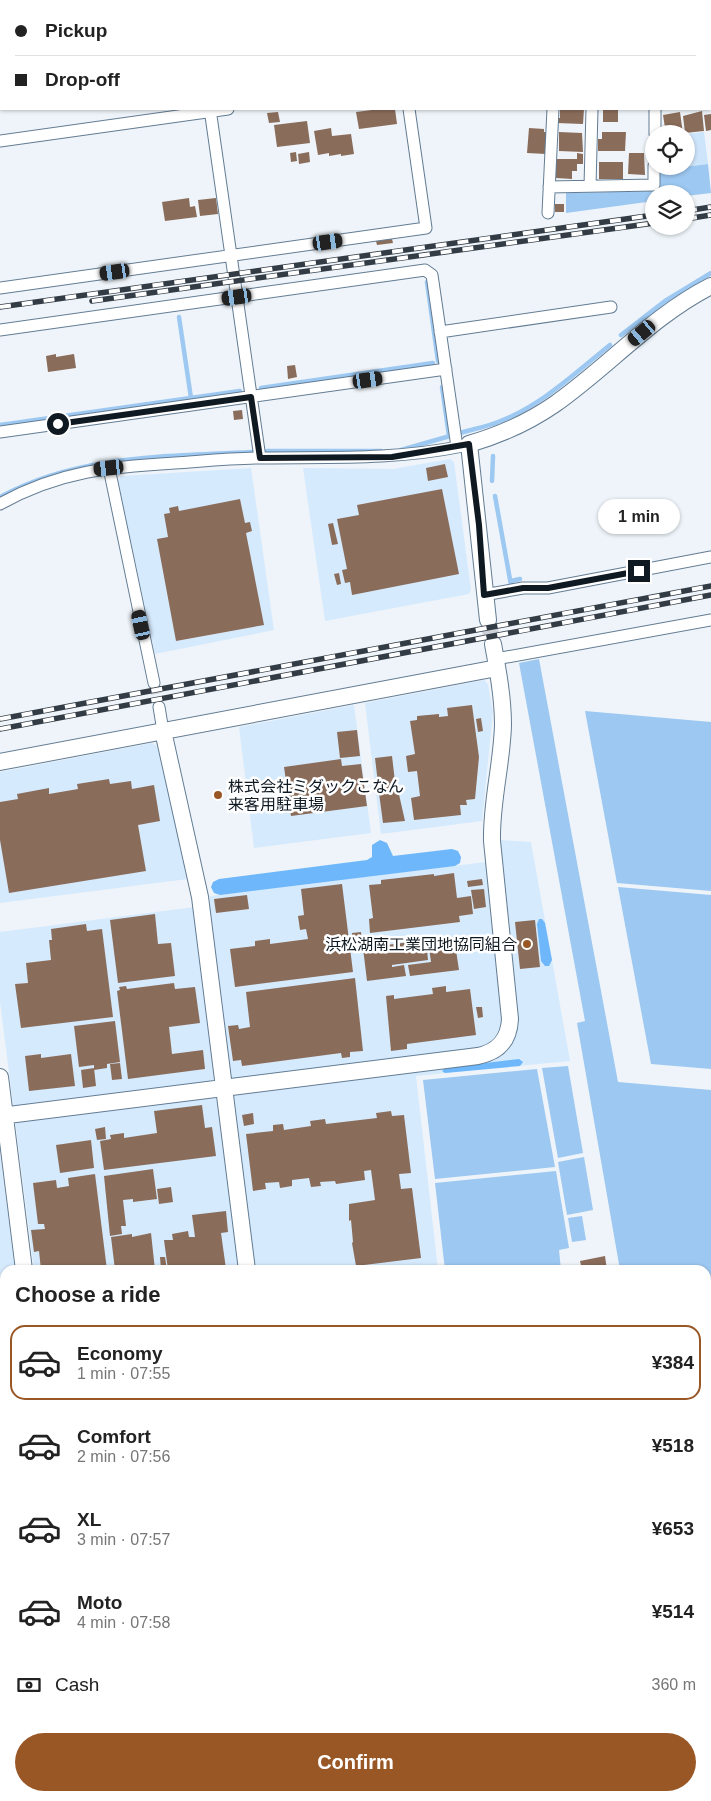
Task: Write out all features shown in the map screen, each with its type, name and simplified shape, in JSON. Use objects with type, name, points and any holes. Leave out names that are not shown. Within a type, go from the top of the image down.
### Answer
[{"type":"street","points":[[0,141],[210,110],[260,458]]},
{"type":"street","points":[[0,288],[426,228],[409,110]]},
{"type":"street","points":[[548,213],[553,110]]},
{"type":"street","points":[[590,186],[592,110]]},
{"type":"street","points":[[655,110],[655,125]]},
{"type":"street","points":[[549,187],[654,185],[654,175]]},
{"type":"street","points":[[0,330],[425,270],[432,275],[446,369],[479,525],[484,595],[488,620]]},
{"type":"street","points":[[0,504],[36,486],[64,476],[109,468],[260,458],[392,457],[463,446],[522,424],[554,405],[657,321],[711,286]]},
{"type":"street","points":[[440,332],[611,307]]},
{"type":"street","points":[[0,432],[446,369]]},
{"type":"street","points":[[109,468],[154,683]]},
{"type":"street","points":[[484,595],[523,588],[548,588],[711,557]]},
{"type":"street","points":[[0,762],[163,731],[495,657],[711,620]]},
{"type":"street","points":[[2,1116],[478,1056],[493,1052],[504,1041],[510,1027],[491,831],[502,726],[502,707],[495,657]]},
{"type":"street","points":[[159,707],[198,880],[246,1265]]},
{"type":"street","points":[[0,1077],[2,1116],[23,1265]]},
{"type":"shaded area","points":[[704,132],[708,164],[695,166],[695,133]]},
{"type":"shaded area","points":[[708,164],[711,193],[695,195],[695,185],[659,185],[660,175],[695,175],[695,166]]},
{"type":"shaded area","points":[[645,191],[645,202],[566,213],[566,193]]},
{"type":"shaded area","points":[[450,459],[454,462],[471,590],[469,594],[325,621],[303,468],[393,469]]},
{"type":"shaded area","points":[[251,468],[274,630],[155,654],[118,481],[121,476]]},
{"type":"shaded area","points":[[539,659],[618,1082],[711,1090],[711,1265],[619,1265],[577,1023],[585,1021],[519,663]]},
{"type":"shaded area","points":[[484,680],[488,684],[493,712],[482,821],[381,834],[365,703]]},
{"type":"shaded area","points":[[354,705],[371,833],[254,848],[239,727]]},
{"type":"shaded area","points":[[585,711],[711,722],[711,891],[617,883]]},
{"type":"shaded area","points":[[152,743],[157,746],[188,879],[0,903],[0,772]]},
{"type":"shaded area","points":[[380,840],[387,843],[393,856],[452,849],[458,851],[461,857],[460,863],[455,866],[220,895],[214,893],[211,887],[213,882],[219,879],[367,860],[372,857],[372,845]]},
{"type":"shaded area","points":[[500,840],[531,842],[570,1061],[416,1076],[437,1265],[33,1265],[0,1002],[0,932],[210,905],[210,896],[502,860]]},
{"type":"shaded area","points":[[618,887],[711,895],[711,1069],[651,1064]]},
{"type":"shaded area","points":[[539,919],[542,919],[545,923],[552,960],[549,966],[545,966],[541,961],[537,924]]},
{"type":"shaded area","points":[[519,1059],[523,1062],[520,1066],[445,1073],[442,1071],[445,1068]]},
{"type":"shaded area","points":[[568,1066],[583,1153],[558,1158],[542,1068]]},
{"type":"shaded area","points":[[537,1069],[555,1167],[435,1179],[423,1080]]},
{"type":"shaded area","points":[[0,1153],[14,1265],[0,1265]]},
{"type":"shaded area","points":[[584,1157],[593,1210],[567,1215],[558,1162]]},
{"type":"shaded area","points":[[556,1171],[569,1248],[559,1250],[560,1265],[444,1265],[435,1183]]},
{"type":"shaded area","points":[[582,1216],[586,1240],[572,1242],[568,1218]]},
{"type":"building","points":[[395,110],[397,124],[359,129],[356,112]]},
{"type":"building","points":[[560,110],[584,110],[583,124],[557,123],[557,118],[560,118]]},
{"type":"building","points":[[603,110],[618,110],[618,122],[603,122]]},
{"type":"building","points":[[702,111],[704,131],[695,132],[695,125],[684,125],[683,116]]},
{"type":"building","points":[[278,112],[280,122],[269,123],[267,113]]},
{"type":"building","points":[[680,112],[682,125],[665,125],[663,115]]},
{"type":"building","points":[[711,114],[711,130],[706,131],[704,115]]},
{"type":"building","points":[[307,121],[310,143],[277,147],[274,125]]},
{"type":"building","points":[[331,128],[332,136],[351,134],[354,154],[329,156],[329,153],[318,155],[314,131]]},
{"type":"building","points":[[529,128],[544,129],[544,132],[547,132],[546,154],[527,153]]},
{"type":"building","points":[[559,132],[582,133],[583,152],[559,151]]},
{"type":"building","points":[[602,132],[626,132],[625,151],[598,151],[598,139],[602,139]]},
{"type":"building","points":[[296,152],[297,161],[291,162],[290,153]]},
{"type":"building","points":[[309,152],[310,162],[299,164],[298,154]]},
{"type":"building","points":[[577,153],[583,154],[583,164],[577,164],[577,171],[572,171],[572,179],[556,178],[556,159],[577,159]]},
{"type":"building","points":[[629,153],[644,153],[645,175],[628,174]]},
{"type":"building","points":[[599,162],[623,162],[623,179],[599,179]]},
{"type":"building","points":[[189,198],[190,207],[195,206],[197,217],[165,221],[162,202]]},
{"type":"building","points":[[216,198],[218,214],[200,216],[198,200]]},
{"type":"building","points":[[555,204],[564,204],[564,212],[555,212]]},
{"type":"building","points":[[392,239],[393,243],[377,245],[376,241]]},
{"type":"building","points":[[56,354],[56,357],[74,354],[76,368],[48,372],[46,356]]},
{"type":"building","points":[[295,365],[297,377],[288,379],[287,366]]},
{"type":"building","points":[[242,410],[243,419],[234,420],[233,411]]},
{"type":"building","points":[[445,464],[448,477],[428,481],[426,468]]},
{"type":"building","points":[[442,489],[459,574],[352,595],[350,582],[345,583],[342,570],[347,569],[337,519],[359,515],[357,505]]},
{"type":"building","points":[[240,499],[245,523],[250,522],[252,531],[246,533],[264,625],[176,641],[157,539],[168,537],[164,514],[170,513],[169,508],[178,506],[179,511]]},
{"type":"building","points":[[333,523],[338,544],[332,545],[328,524]]},
{"type":"building","points":[[339,573],[341,584],[337,585],[334,574]]},
{"type":"building","points":[[472,705],[479,757],[475,799],[466,800],[467,805],[460,805],[461,815],[414,820],[411,798],[420,796],[417,771],[408,772],[406,756],[415,754],[410,721],[417,720],[417,716],[439,714],[439,717],[448,716],[447,708]]},
{"type":"building","points":[[481,718],[483,731],[478,732],[476,719]]},
{"type":"building","points":[[357,730],[360,756],[340,758],[337,732]]},
{"type":"building","points":[[392,756],[396,790],[379,792],[375,758]]},
{"type":"building","points":[[341,759],[342,766],[361,764],[367,806],[291,816],[284,767]]},
{"type":"building","points":[[109,779],[110,784],[131,781],[132,789],[154,785],[160,821],[138,825],[146,871],[9,893],[0,840],[0,802],[18,799],[17,794],[49,788],[49,794],[78,789],[77,784]]},
{"type":"building","points":[[398,790],[405,821],[383,823],[379,793]]},
{"type":"building","points":[[454,873],[457,898],[471,896],[473,914],[459,916],[460,922],[370,933],[369,919],[373,918],[369,885],[381,884],[381,880]]},
{"type":"building","points":[[482,879],[483,885],[468,887],[467,881]]},
{"type":"building","points":[[342,884],[353,972],[235,987],[230,949],[255,946],[255,941],[270,939],[270,944],[308,939],[306,929],[300,930],[298,916],[304,915],[301,889]]},
{"type":"building","points":[[484,889],[486,907],[474,909],[471,890]]},
{"type":"building","points":[[247,895],[249,909],[216,913],[214,899]]},
{"type":"building","points":[[155,914],[158,944],[171,943],[175,976],[118,983],[110,920]]},
{"type":"building","points":[[535,920],[540,967],[520,969],[515,922]]},
{"type":"building","points":[[86,924],[87,931],[102,929],[113,1017],[21,1028],[15,984],[28,983],[26,963],[51,960],[49,940],[52,940],[51,929]]},
{"type":"building","points":[[361,932],[362,942],[353,943],[352,933]]},
{"type":"building","points":[[454,937],[459,970],[410,976],[408,965],[431,962],[428,940]]},
{"type":"building","points":[[426,940],[428,960],[392,965],[392,967],[404,965],[406,976],[367,981],[363,948]]},
{"type":"building","points":[[355,978],[363,1051],[350,1052],[350,1057],[342,1058],[341,1053],[242,1066],[241,1060],[233,1061],[228,1026],[238,1025],[239,1029],[250,1027],[246,992]]},
{"type":"building","points":[[174,983],[175,989],[195,987],[200,1023],[169,1027],[172,1054],[203,1050],[205,1069],[128,1079],[117,991],[120,990],[119,987],[126,986],[127,989]]},
{"type":"building","points":[[446,986],[446,992],[470,989],[476,1035],[407,1044],[407,1049],[391,1051],[386,996],[394,995],[394,999],[433,994],[432,988]]},
{"type":"building","points":[[476,1007],[482,1007],[483,1017],[478,1018]]},
{"type":"building","points":[[115,1021],[120,1062],[107,1064],[107,1068],[94,1070],[94,1065],[79,1067],[74,1026]]},
{"type":"building","points":[[41,1054],[41,1058],[71,1054],[75,1086],[29,1091],[25,1056]]},
{"type":"building","points":[[120,1063],[122,1079],[112,1080],[110,1064]]},
{"type":"building","points":[[94,1068],[96,1086],[83,1088],[81,1070]]},
{"type":"building","points":[[202,1105],[205,1128],[212,1127],[216,1156],[104,1170],[100,1141],[111,1139],[110,1135],[124,1133],[124,1138],[157,1133],[154,1111]]},
{"type":"building","points":[[391,1111],[392,1116],[404,1115],[411,1173],[399,1174],[401,1189],[412,1188],[421,1258],[356,1265],[351,1220],[349,1221],[349,1204],[375,1200],[371,1170],[364,1171],[365,1180],[336,1184],[335,1181],[320,1182],[321,1186],[311,1187],[309,1178],[292,1180],[292,1186],[280,1188],[279,1182],[265,1183],[266,1189],[253,1191],[246,1134],[273,1131],[273,1125],[283,1124],[284,1130],[311,1126],[310,1121],[325,1119],[326,1124],[377,1118],[376,1113]]},
{"type":"building","points":[[253,1113],[254,1124],[244,1126],[242,1115]]},
{"type":"building","points":[[105,1127],[106,1139],[97,1140],[95,1129]]},
{"type":"building","points":[[91,1140],[94,1168],[60,1173],[56,1145]]},
{"type":"building","points":[[153,1169],[157,1199],[133,1202],[133,1199],[123,1200],[126,1226],[121,1226],[122,1234],[110,1236],[104,1176]]},
{"type":"building","points":[[95,1174],[106,1265],[40,1265],[39,1251],[34,1252],[31,1230],[45,1229],[44,1224],[38,1224],[33,1183],[56,1180],[57,1188],[69,1186],[68,1178]]},
{"type":"building","points":[[171,1187],[173,1202],[159,1204],[157,1189]]},
{"type":"building","points":[[226,1211],[228,1232],[221,1233],[225,1265],[167,1265],[164,1240],[173,1240],[172,1234],[188,1231],[189,1237],[195,1237],[192,1215]]},
{"type":"building","points":[[151,1233],[154,1265],[114,1265],[111,1237],[132,1234],[132,1237]]},
{"type":"building","points":[[605,1256],[606,1265],[581,1265],[580,1261]]},
{"type":"building","points":[[160,1257],[165,1257],[166,1265],[161,1265]]},
{"type":"waterway","points":[[621,335],[665,301],[711,273]]},
{"type":"waterway","points":[[427,282],[438,361]]},
{"type":"waterway","points":[[179,317],[191,398]]},
{"type":"waterway","points":[[460,433],[493,424],[529,407],[557,388],[610,345]]},
{"type":"waterway","points":[[261,388],[433,363]]},
{"type":"waterway","points":[[442,387],[449,436]]},
{"type":"waterway","points":[[0,425],[240,391]]},
{"type":"waterway","points":[[401,450],[450,436]]},
{"type":"waterway","points":[[267,451],[381,451]]},
{"type":"waterway","points":[[0,497],[30,483],[92,465],[155,457],[252,452]]},
{"type":"waterway","points":[[492,481],[493,456]]},
{"type":"waterway","points":[[495,496],[511,585]]},
{"type":"waterway","points":[[511,581],[520,579]]},
{"type":"tunnel","points":[[488,620],[493,644]]},
{"type":"tunnel","points":[[154,683],[159,707]]},
{"type":"railway","points":[[695,210],[711,207]]},
{"type":"railway","points":[[695,218],[711,215]]},
{"type":"railway","points":[[0,307],[645,216]]},
{"type":"railway","points":[[92,301],[645,224]]},
{"type":"railway","points":[[0,719],[711,586]]},
{"type":"railway","points":[[0,729],[711,595]]},
{"type":"place","name":"株式会社ミダックこなん 来客用駐車場","points":[[218,795]]},
{"type":"place","name":"浜松湖南工業団地協同組合","points":[[527,944]]},
{"type":"route","points":[[58,424],[251,397],[260,458],[392,457],[444,450],[469,444],[479,525],[484,595],[523,588],[548,588],[639,571]]}]
